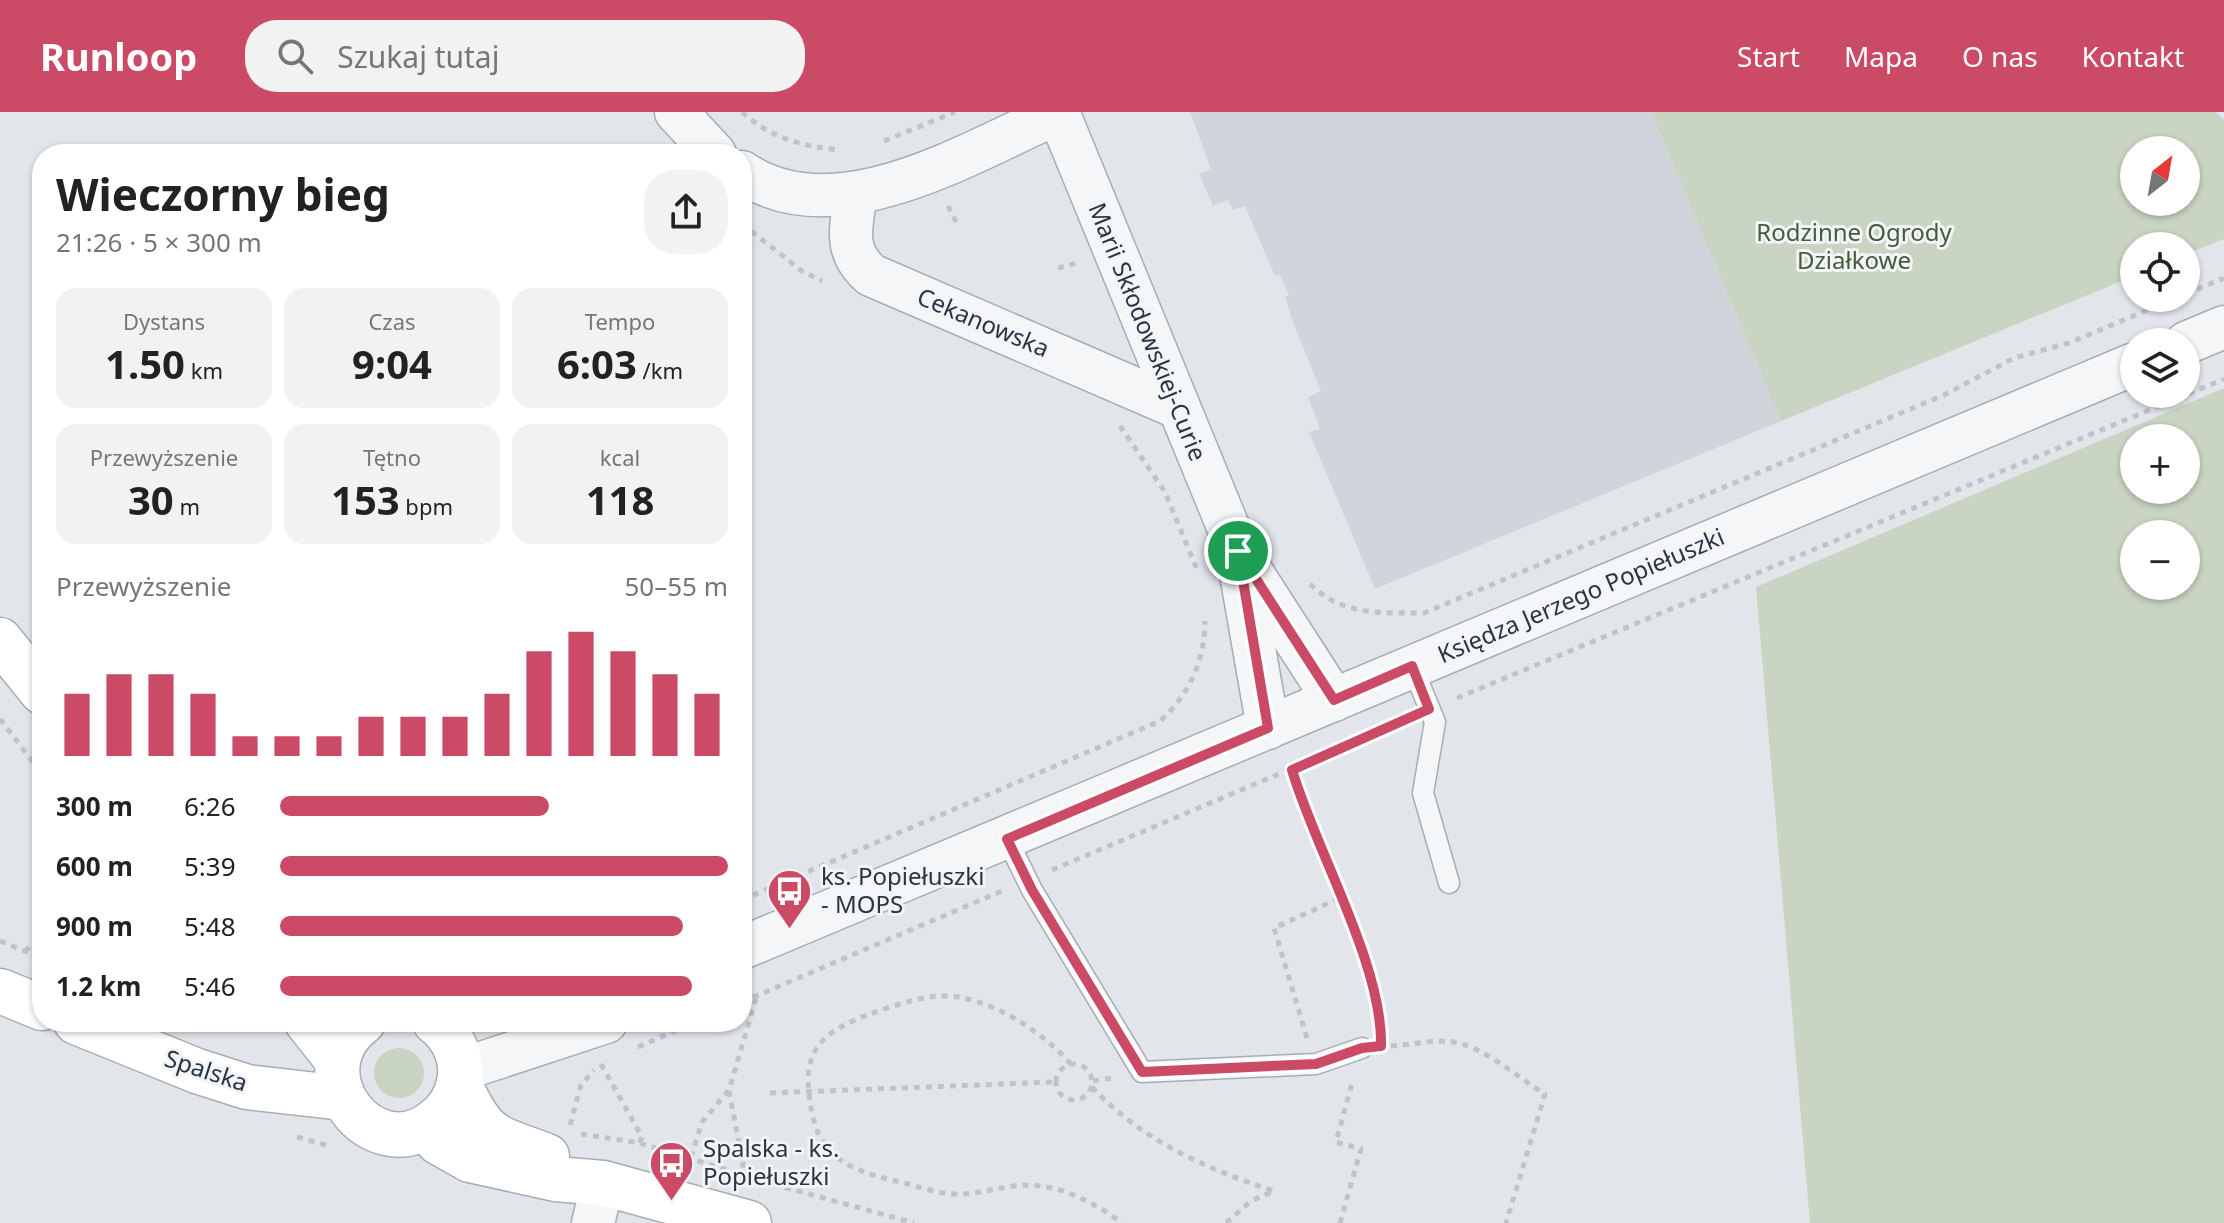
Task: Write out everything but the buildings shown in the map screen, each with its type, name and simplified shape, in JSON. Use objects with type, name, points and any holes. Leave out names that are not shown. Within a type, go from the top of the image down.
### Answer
[{"type":"street","points":[[676,112],[706,144]]},
{"type":"street","points":[[752,179],[805,195],[856,194],[905,181],[1058,112]]},
{"type":"street","name":"Marii Skłodowskiej-Curie","points":[[1058,112],[1238,551],[1334,700]]},
{"type":"street","name":"Cekanowska","points":[[856,194],[849,246],[857,263],[871,275],[1177,407]]},
{"type":"street","points":[[2200,337],[2224,327]]},
{"type":"street","name":"Księdza Jerzego Popiełuszki","points":[[752,946],[2120,370]]},
{"type":"street","name":"Marii Skłodowskiej-Curie","points":[[1238,551],[1268,728]]},
{"type":"street","points":[[0,640],[32,680]]},
{"type":"street","points":[[0,991],[32,1004]]},
{"type":"street","name":"Spalska","points":[[101,1032],[197,1071],[247,1087],[340,1079]]},
{"type":"street","points":[[313,1032],[340,1079],[354,1115],[388,1133],[408,1133],[427,1127],[454,1101],[460,1076]]},
{"type":"street","points":[[340,1079],[344,1043],[354,1032]]},
{"type":"street","points":[[445,1032],[450,1037],[477,1122],[496,1137],[561,1161],[598,1203]]},
{"type":"street","points":[[460,1076],[617,1043]]},
{"type":"street","points":[[427,1127],[438,1142],[470,1160],[556,1179],[598,1203],[749,1223]]},
{"type":"lane","points":[[1412,666],[1435,722],[1423,793],[1449,883]]},
{"type":"lane","points":[[1007,839],[1027,880],[1142,1072],[1316,1064],[1371,1047]]},
{"type":"path","points":[[742,112],[761,128],[799,146],[843,151]]},
{"type":"path","points":[[877,144],[955,112]]},
{"type":"path","points":[[949,198],[947,207],[956,222]]},
{"type":"path","points":[[1058,268],[1076,264],[1079,256]]},
{"type":"path","points":[[2200,288],[2224,278]]},
{"type":"path","points":[[1304,578],[1340,606],[1372,613],[1424,613],[1944,395],[2014,358],[2069,343],[2143,312]]},
{"type":"path","points":[[752,997],[1292,770],[1429,709],[2224,379]]},
{"type":"path","points":[[1197,567],[1200,581]]},
{"type":"path","points":[[752,896],[1160,721],[1177,705],[1194,677],[1205,642],[1206,607]]},
{"type":"path","points":[[0,719],[32,761]]},
{"type":"path","points":[[1292,770],[1381,1019],[1336,1142],[1361,1149],[1340,1223]]},
{"type":"path","points":[[1316,1064],[1274,928],[1340,898]]},
{"type":"path","points":[[0,941],[32,954]]},
{"type":"path","points":[[24,951],[32,944]]},
{"type":"path","points":[[752,1012],[757,995]]},
{"type":"path","points":[[1122,1223],[1074,1196],[1042,1186],[1011,1185],[962,1194],[937,1192],[857,1171],[824,1144],[815,1123],[809,1091],[810,1070],[817,1047],[829,1031],[920,997],[956,996],[990,1006],[1029,1028],[1071,1064],[1083,1065],[1090,1072],[1092,1087],[1150,1138],[1189,1160],[1274,1191],[1251,1201],[1226,1223]]},
{"type":"path","points":[[658,1032],[617,1043],[581,1085],[568,1132],[640,1143],[914,1223]]},
{"type":"path","points":[[691,1157],[702,1122],[729,1090],[746,1032]]},
{"type":"path","points":[[1371,1047],[1450,1041],[1479,1049],[1500,1067],[1545,1094],[1506,1223]]},
{"type":"path","points":[[601,1063],[642,1137],[640,1143]]},
{"type":"path","points":[[1071,1064],[1058,1072],[1055,1082],[1065,1098],[1084,1098],[1092,1087]]},
{"type":"path","points":[[770,1093],[1055,1082]]},
{"type":"path","points":[[729,1090],[743,1164],[741,1172]]},
{"type":"shaded area","points":[[1190,112],[1651,112],[1781,421],[1375,589],[1309,432],[1320,429],[1308,397],[1321,391],[1294,325],[1285,297],[1289,295],[1280,275],[1275,276],[1245,206],[1233,210],[1228,200],[1213,206],[1199,174],[1211,169]]},
{"type":"green space","name":"Rodzinne Ogrody Działkowe","points":[[1651,112],[2216,112],[2224,120],[2224,239],[2200,248],[2200,232],[2120,232],[2120,282],[1781,421]]},
{"type":"green space","points":[[2224,388],[2224,1223],[1810,1223],[1756,587],[2120,432],[2120,504],[2200,504],[2200,424],[2139,424],[2177,408],[2200,408],[2200,398]]},
{"type":"green space","points":[[399,1048],[417,1055],[424,1073],[417,1091],[399,1098],[381,1091],[374,1073],[381,1055]]},
{"type":"place","name":"ks. Popiełuszki - MOPS","points":[[790,930]]},
{"type":"place","name":"Spalska - ks. Popiełuszki","points":[[672,1202]]},
{"type":"route","points":[[1238,551],[1334,700],[1412,666],[1429,709],[1292,770],[1357,942],[1381,1019],[1381,1046],[1362,1048],[1316,1064],[1142,1072],[1032,890],[1007,839],[1268,728],[1238,551]]}]
